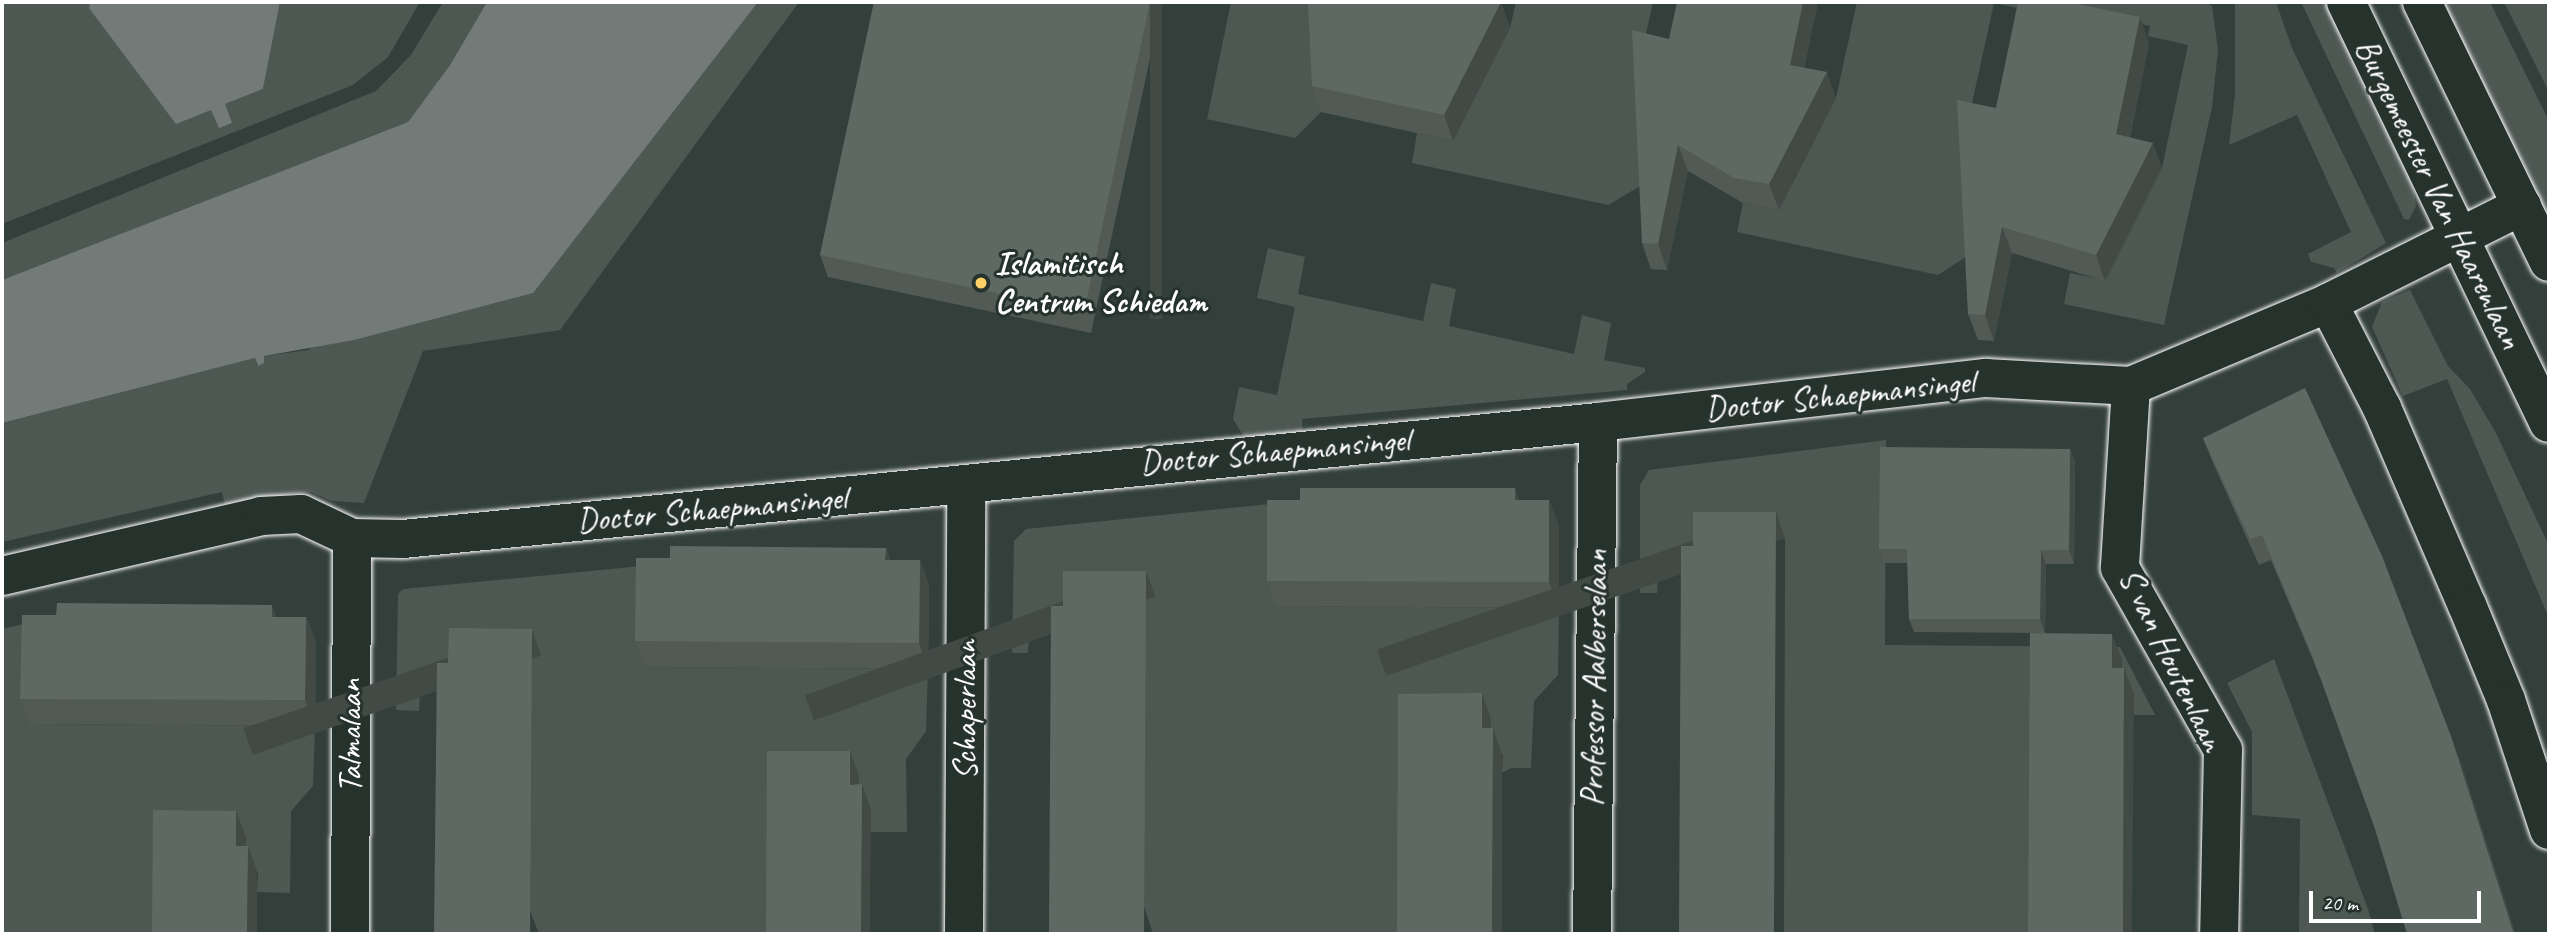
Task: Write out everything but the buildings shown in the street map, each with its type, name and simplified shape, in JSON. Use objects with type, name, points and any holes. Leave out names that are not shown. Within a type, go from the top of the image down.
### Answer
[{"type":"street","name":"Burgemeester Van Haarenlaan","points":[[2346,2],[2549,422]]},
{"type":"street","points":[[2422,2],[2549,262]]},
{"type":"street","name":"Doctor Schaepmansingel","points":[[2,576],[261,516],[301,514],[352,538],[404,539],[966,486],[1019,476],[1598,422],[1986,379],[2131,386],[2328,303],[2522,206]]},
{"type":"street","points":[[2328,303],[2382,408],[2467,604],[2506,700],[2549,830]]},
{"type":"street","name":"S van Houtenlaan","points":[[2131,386],[2120,568],[2222,750],[2219,934]]},
{"type":"street","name":"Professor Aalberselaan","points":[[1592,934],[1598,422]]},
{"type":"street","name":"Schaperlaan","points":[[964,934],[966,486]]},
{"type":"street","name":"Talmalaan","points":[[351,934],[352,538]]},
{"type":"shaded area","points":[[2,2],[90,2],[89,8],[225,104],[263,89],[280,2],[420,2],[388,57],[353,85],[2,224]]},
{"type":"shaded area","points":[[90,2],[280,2],[263,89],[225,104],[232,123],[219,128],[211,110],[176,124],[89,8]]},
{"type":"shaded area","points":[[443,2],[487,2],[450,65],[408,122],[2,280],[2,243],[376,91],[411,55]]},
{"type":"shaded area","points":[[487,2],[758,2],[533,293],[354,340],[264,356],[264,363],[258,366],[255,358],[2,423],[2,280],[408,122],[450,65]]},
{"type":"shaded area","points":[[758,2],[799,2],[560,330],[423,351],[364,503],[332,501],[311,492],[294,493],[226,508],[222,492],[2,542],[2,423],[255,358],[257,365],[264,363],[264,356],[308,350],[728,39]]},
{"type":"shaded area","points":[[1231,2],[1316,2],[1321,112],[1295,138],[1207,119]]},
{"type":"shaded area","points":[[1516,2],[1653,2],[1641,56],[1647,182],[1608,205],[1412,163],[1417,133],[1453,141],[1510,28]]},
{"type":"shaded area","points":[[1857,2],[2205,2],[2212,6],[2218,50],[2212,107],[2164,325],[2064,304],[2070,273],[2105,280],[2162,168],[2188,45],[2148,36],[2150,26],[2037,3],[2036,12],[1994,3],[1967,126],[1973,252],[1938,275],[1737,232],[1743,203],[1779,210],[1836,98]]},
{"type":"shaded area","points":[[2235,2],[2276,2],[2292,48],[2386,243],[2337,273],[2334,268],[2311,262],[2308,254],[2351,232],[2297,115],[2229,145],[2235,94]]},
{"type":"shaded area","points":[[2301,2],[2325,2],[2412,180],[2416,206],[2409,220],[2404,219]]},
{"type":"shaded area","points":[[2439,2],[2490,2],[2549,121],[2549,225]]},
{"type":"shaded area","points":[[2504,2],[2549,2],[2549,92]]},
{"type":"shaded area","points":[[1268,248],[1305,257],[1298,294],[1423,321],[1431,283],[1456,289],[1449,326],[1574,354],[1582,315],[1611,323],[1604,360],[1645,368],[1645,372],[1627,384],[1627,390],[1302,419],[1303,437],[1246,440],[1233,419],[1239,387],[1277,395],[1295,307],[1257,298]]},
{"type":"shaded area","points":[[2410,290],[2448,366],[2470,389],[2496,433],[2549,546],[2549,618],[2447,379],[2403,396],[2372,327],[2382,302]]},
{"type":"shaded area","points":[[1886,440],[1885,645],[2120,647],[2155,715],[2134,715],[2134,694],[2037,934],[1784,934],[1785,538],[1702,571],[1658,572],[1657,593],[1640,593],[1640,485],[1649,470]]},
{"type":"shaded area","points":[[1337,497],[1276,606],[1559,608],[1558,675],[1534,701],[1531,768],[1511,768],[1502,773],[1503,754],[1491,753],[1407,934],[1153,934],[1057,633],[1029,633],[1028,653],[1012,653],[1014,541],[1026,529]]},
{"type":"shaded area","points":[[642,566],[645,667],[928,669],[926,731],[906,759],[907,832],[871,832],[775,934],[539,934],[446,690],[420,690],[419,711],[396,710],[398,594],[403,589]]},
{"type":"shaded area","points":[[94,607],[30,724],[315,726],[313,786],[291,811],[290,893],[257,892],[258,872],[246,871],[162,934],[2,934],[2,629]]},
{"type":"shaded area","points":[[2274,659],[2375,934],[2299,934],[2300,819],[2252,815],[2252,732],[2227,683]]},
{"type":"place","name":"Islamitisch Centrum Schiedam","points":[[981,283]]}]
